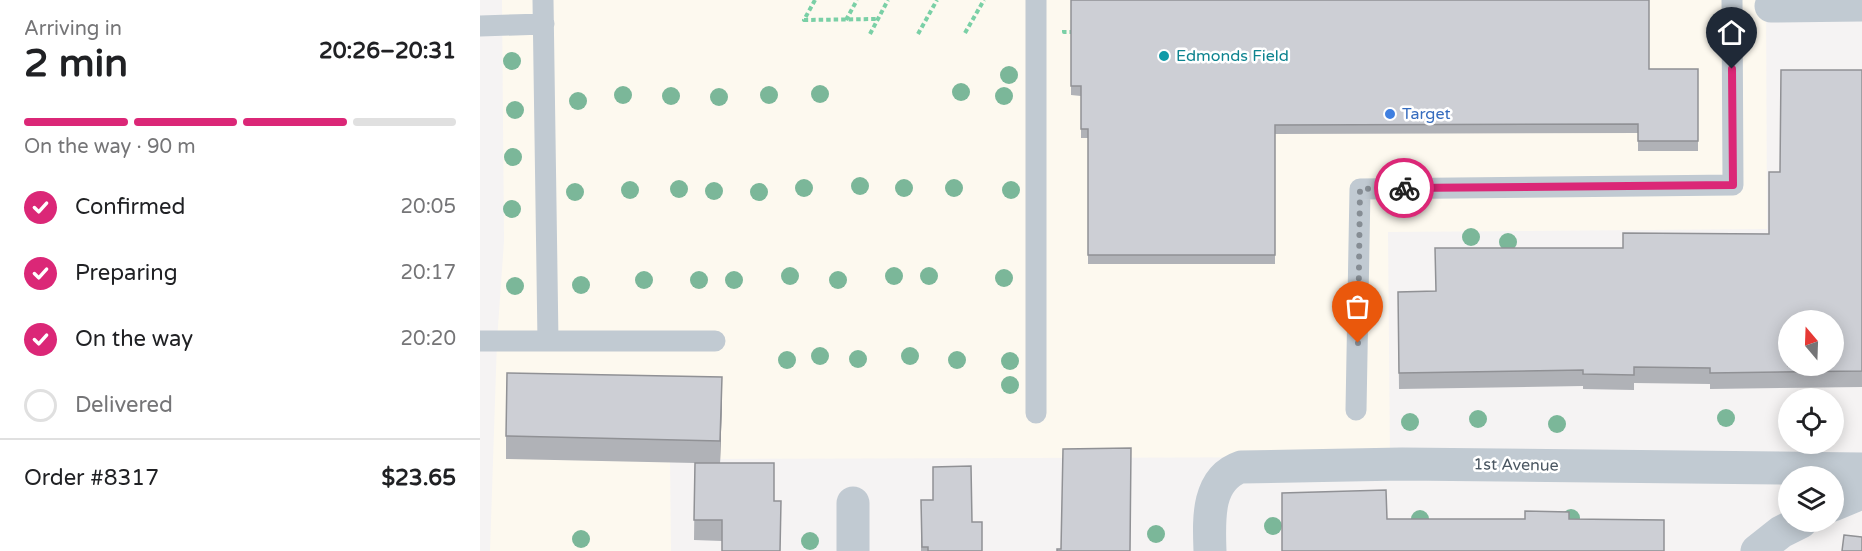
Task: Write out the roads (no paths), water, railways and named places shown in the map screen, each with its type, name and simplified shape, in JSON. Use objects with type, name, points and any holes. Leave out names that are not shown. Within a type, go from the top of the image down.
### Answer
[{"type":"street","points":[[1771,6],[1862,5]]},
{"type":"street","name":"1st Avenue","points":[[1209,538],[1213,494],[1224,477],[1241,467],[1414,464],[1862,469]]},
{"type":"street","points":[[1844,500],[1862,493]]},
{"type":"street","points":[[853,502],[853,551]]},
{"type":"street","points":[[1758,551],[1781,532]]},
{"type":"lane","points":[[543,0],[548,341]]},
{"type":"lane","points":[[1036,0],[1036,412]]},
{"type":"lane","points":[[1356,410],[1360,189],[1733,185],[1732,0]]},
{"type":"lane","points":[[480,27],[544,24]]},
{"type":"lane","points":[[480,341],[715,341]]},
{"type":"place","name":"Edmonds Field","points":[[1164,56]]},
{"type":"place","name":"Target","points":[[1390,114]]}]
